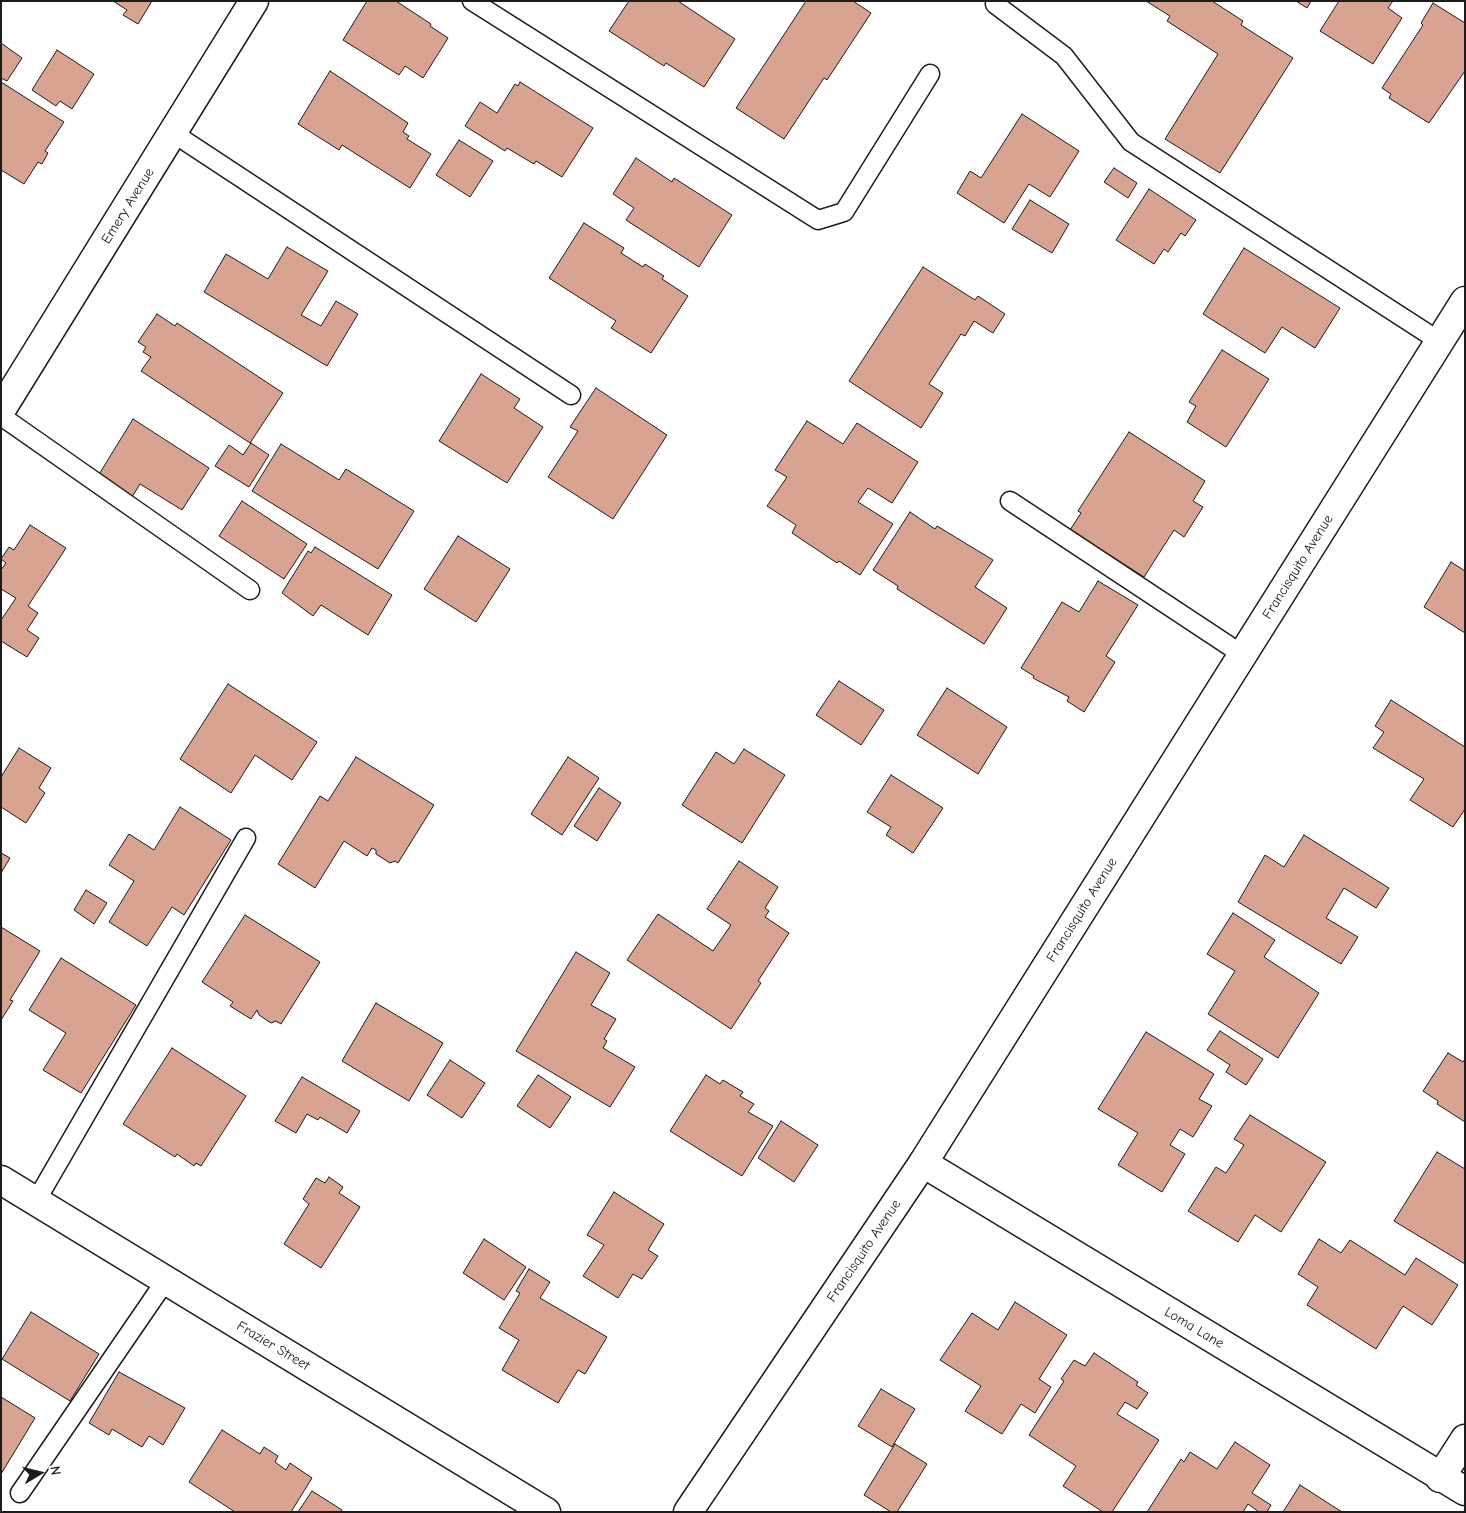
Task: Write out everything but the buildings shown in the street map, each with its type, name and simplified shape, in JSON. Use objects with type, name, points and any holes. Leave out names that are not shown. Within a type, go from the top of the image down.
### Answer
[{"type":"street","name":"Emery Avenue","points":[[1,410],[254,1]]},
{"type":"street","name":"Francisquito Avenue","points":[[688,1512],[923,1163],[1465,301]]},
{"type":"street","name":"Loma Lane","points":[[923,1163],[1440,1478],[1465,1491]]},
{"type":"street","name":"Frazier Street","points":[[1,1180],[546,1512]]},
{"type":"street","points":[[1440,1478],[1465,1439]]},
{"type":"lane","points":[[472,1],[818,220],[844,212],[930,74]]},
{"type":"lane","points":[[995,4],[1064,56],[1131,142],[1440,341]]},
{"type":"lane","points":[[173,133],[571,396]]},
{"type":"lane","points":[[1,416],[250,590]]},
{"type":"lane","points":[[1010,501],[1242,655]]},
{"type":"lane","points":[[36,1201],[246,838]]},
{"type":"lane","points":[[20,1493],[166,1280]]}]
